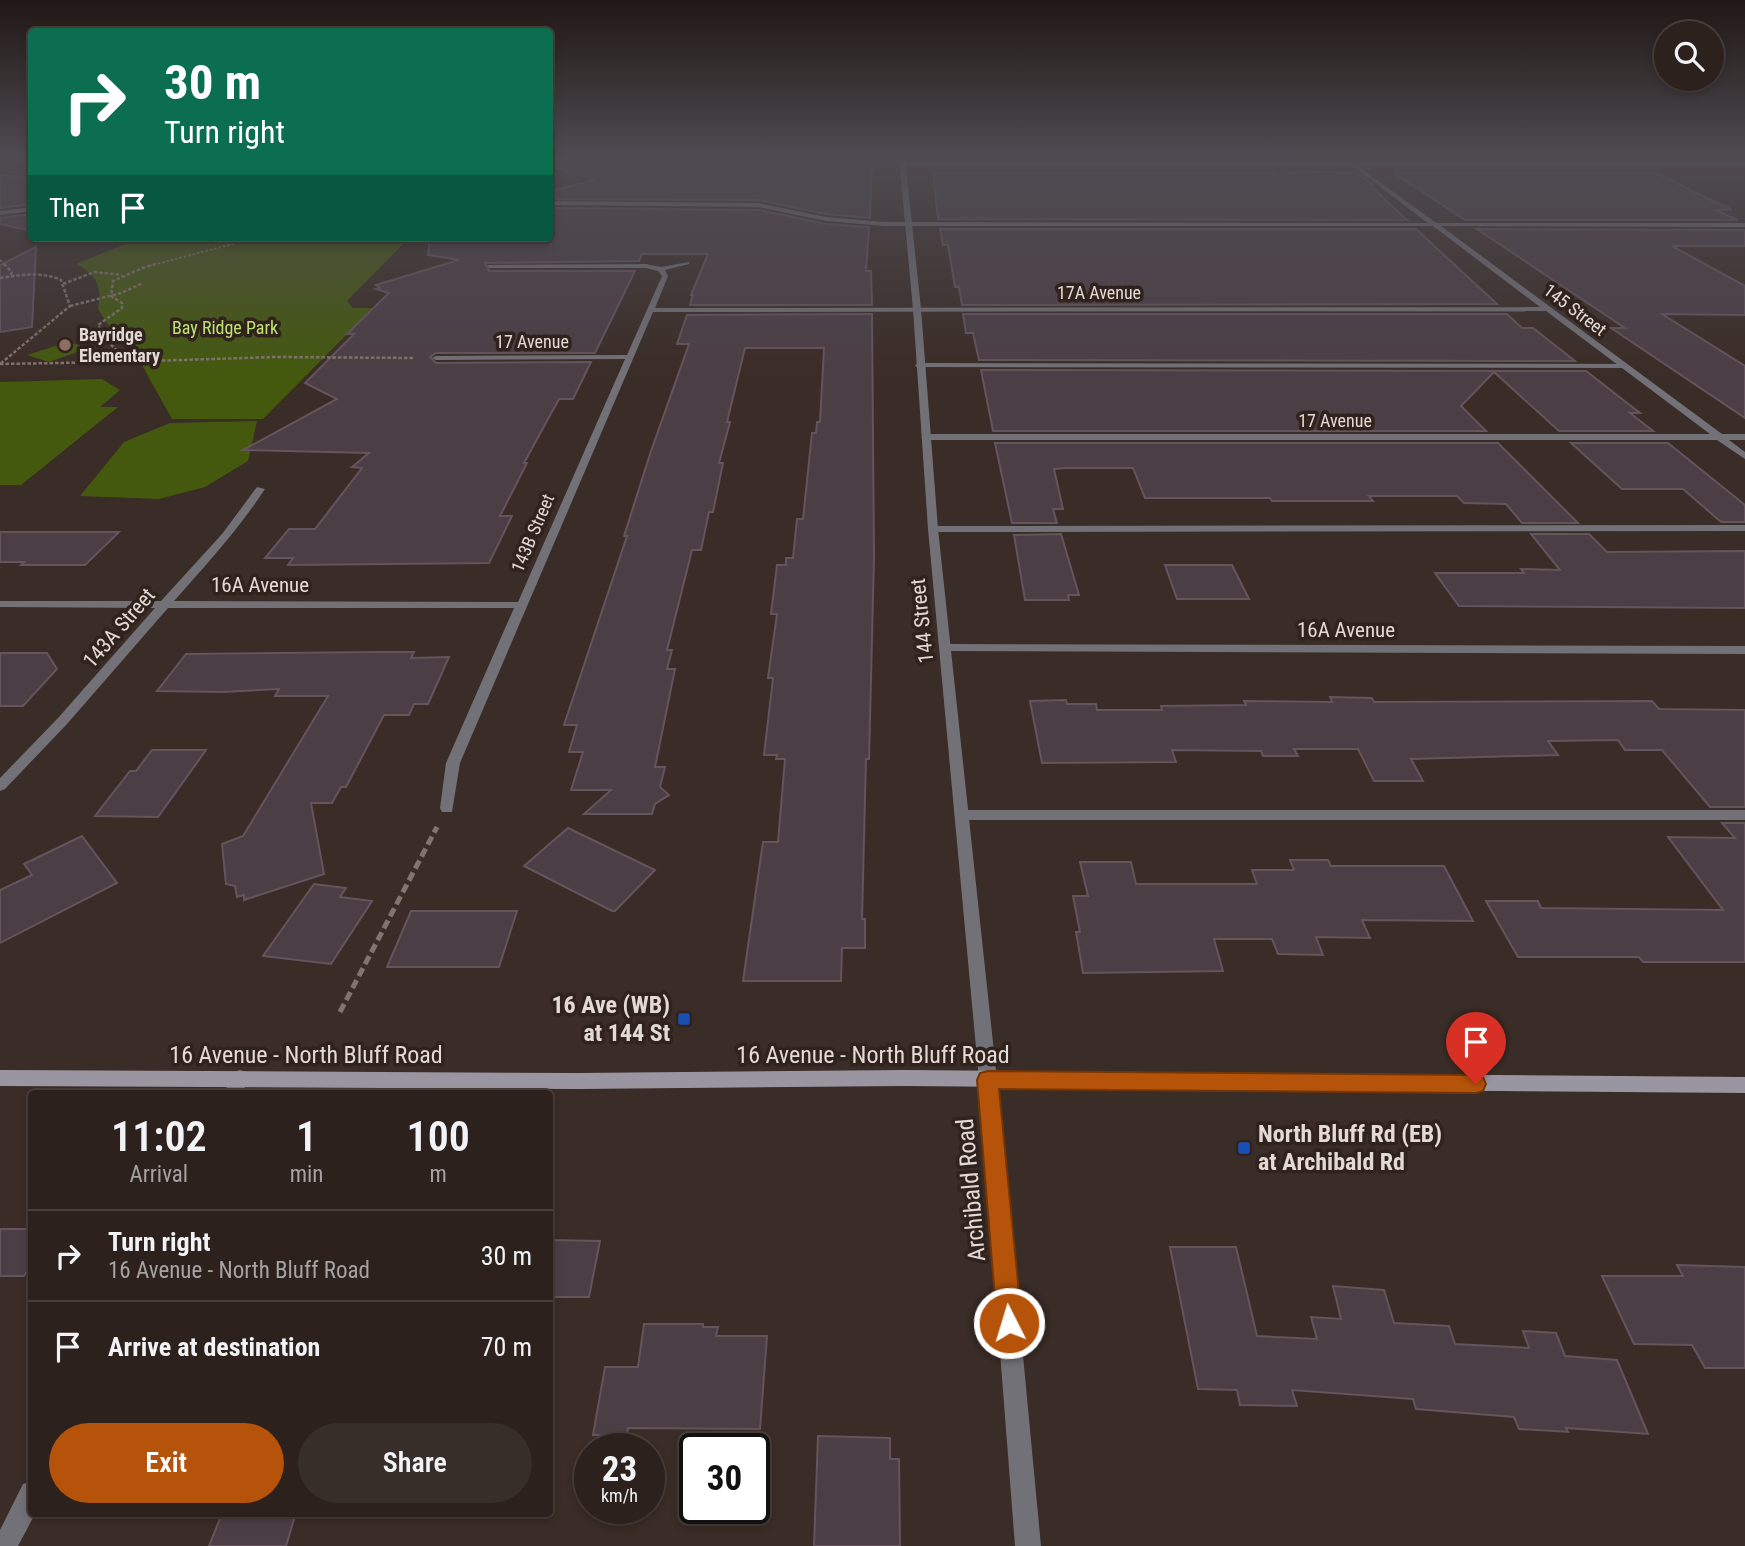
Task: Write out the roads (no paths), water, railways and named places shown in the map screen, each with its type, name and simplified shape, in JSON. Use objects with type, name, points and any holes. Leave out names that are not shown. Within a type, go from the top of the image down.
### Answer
[{"type":"main road","name":"16 Avenue - North Bluff Road","points":[[0,1078],[237,1086],[564,1081],[988,1080],[1745,1085]]},
{"type":"street","name":"144 Street","points":[[910,230],[933,528],[988,1080]]},
{"type":"street","name":"145 Street","points":[[1441,230],[1745,456]]},
{"type":"street","points":[[489,266],[646,266],[663,272],[687,263]]},
{"type":"street","name":"143B Street","points":[[447,808],[453,763],[650,310],[663,272]]},
{"type":"street","name":"17A Avenue","points":[[650,310],[1547,309]]},
{"type":"street","name":"17 Avenue","points":[[436,358],[628,357]]},
{"type":"street","points":[[919,365],[1624,366]]},
{"type":"street","name":"17 Avenue","points":[[926,436],[1745,437]]},
{"type":"street","name":"143A Street","points":[[0,786],[31,757],[165,604],[247,510],[260,489]]},
{"type":"street","points":[[933,528],[1745,528]]},
{"type":"street","name":"16A Avenue","points":[[0,604],[521,605]]},
{"type":"street","name":"16A Avenue","points":[[946,648],[1745,650]]},
{"type":"street","points":[[961,815],[1745,815]]},
{"type":"street","name":"Archibald Road","points":[[988,1080],[1028,1546]]},
{"type":"street","points":[[5,1546],[28,1501]]},
{"type":"place","name":"Bayridge Elementary","points":[[65,345]]},
{"type":"place","name":"16 Ave (WB) at 144 St","points":[[684,1019]]},
{"type":"place","name":"North Bluff Rd (EB) at Archibald Rd","points":[[1244,1148]]},
{"type":"park label","name":"Bay Ridge Park","points":[[225,328]]}]
